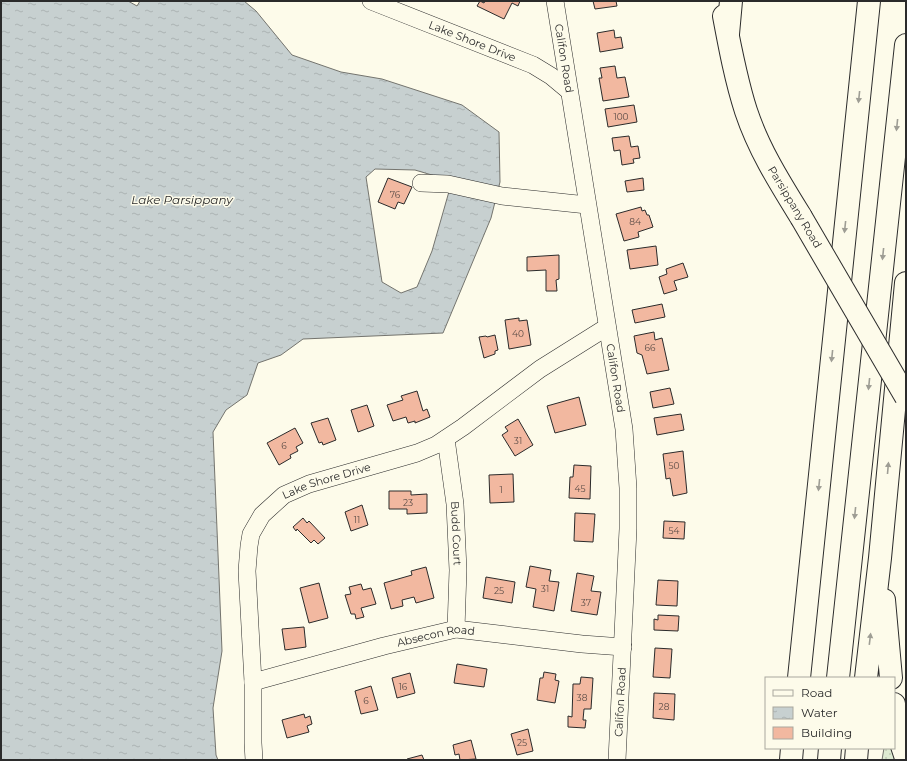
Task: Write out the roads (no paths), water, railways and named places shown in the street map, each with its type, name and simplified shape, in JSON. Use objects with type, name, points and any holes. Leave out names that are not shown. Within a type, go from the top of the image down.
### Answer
[{"type":"main road","name":"Parsippany Road","points":[[720,1],[746,111],[772,170],[906,397]]},
{"type":"main road","points":[[728,34],[731,1]]},
{"type":"main road","points":[[856,1],[863,58]]},
{"type":"main road","points":[[799,677],[869,1]]},
{"type":"main road","points":[[838,677],[906,45]]},
{"type":"main road","points":[[866,677],[880,558],[906,283]]},
{"type":"main road","points":[[880,558],[892,677]]},
{"type":"main road","points":[[895,713],[897,731],[906,758]]},
{"type":"main road","points":[[791,760],[792,749]]},
{"type":"main road","points":[[829,760],[830,749]]},
{"type":"main road","points":[[856,760],[857,749]]},
{"type":"street","name":"Lake Shore Drive","points":[[370,1],[533,65],[551,76],[569,92]]},
{"type":"street","name":"Califon Road","points":[[555,1],[624,428],[628,488],[618,760]]},
{"type":"street","points":[[421,183],[448,184],[502,196],[587,205]]},
{"type":"street","name":"Lake Shore Drive","points":[[254,760],[252,743],[252,682],[247,571],[251,534],[262,515],[284,496],[309,484],[417,453],[446,439],[540,370],[607,327]]},
{"type":"street","name":"Budd Court","points":[[446,439],[455,504],[458,570],[456,629]]},
{"type":"street","name":"Absecon Road","points":[[252,682],[384,646],[456,629],[582,644],[623,647]]},
{"type":"water","name":"Lake Parsippany","points":[[1,1],[128,1],[137,6],[140,1],[244,1],[256,11],[292,55],[341,72],[382,79],[462,105],[499,132],[500,182],[491,218],[443,333],[303,339],[281,355],[258,363],[247,395],[226,410],[213,432],[222,651],[213,708],[216,755],[218,760],[1,760]],"holes":[[[375,169],[415,170],[452,181],[432,251],[417,287],[401,293],[382,282],[366,177]]]}]
